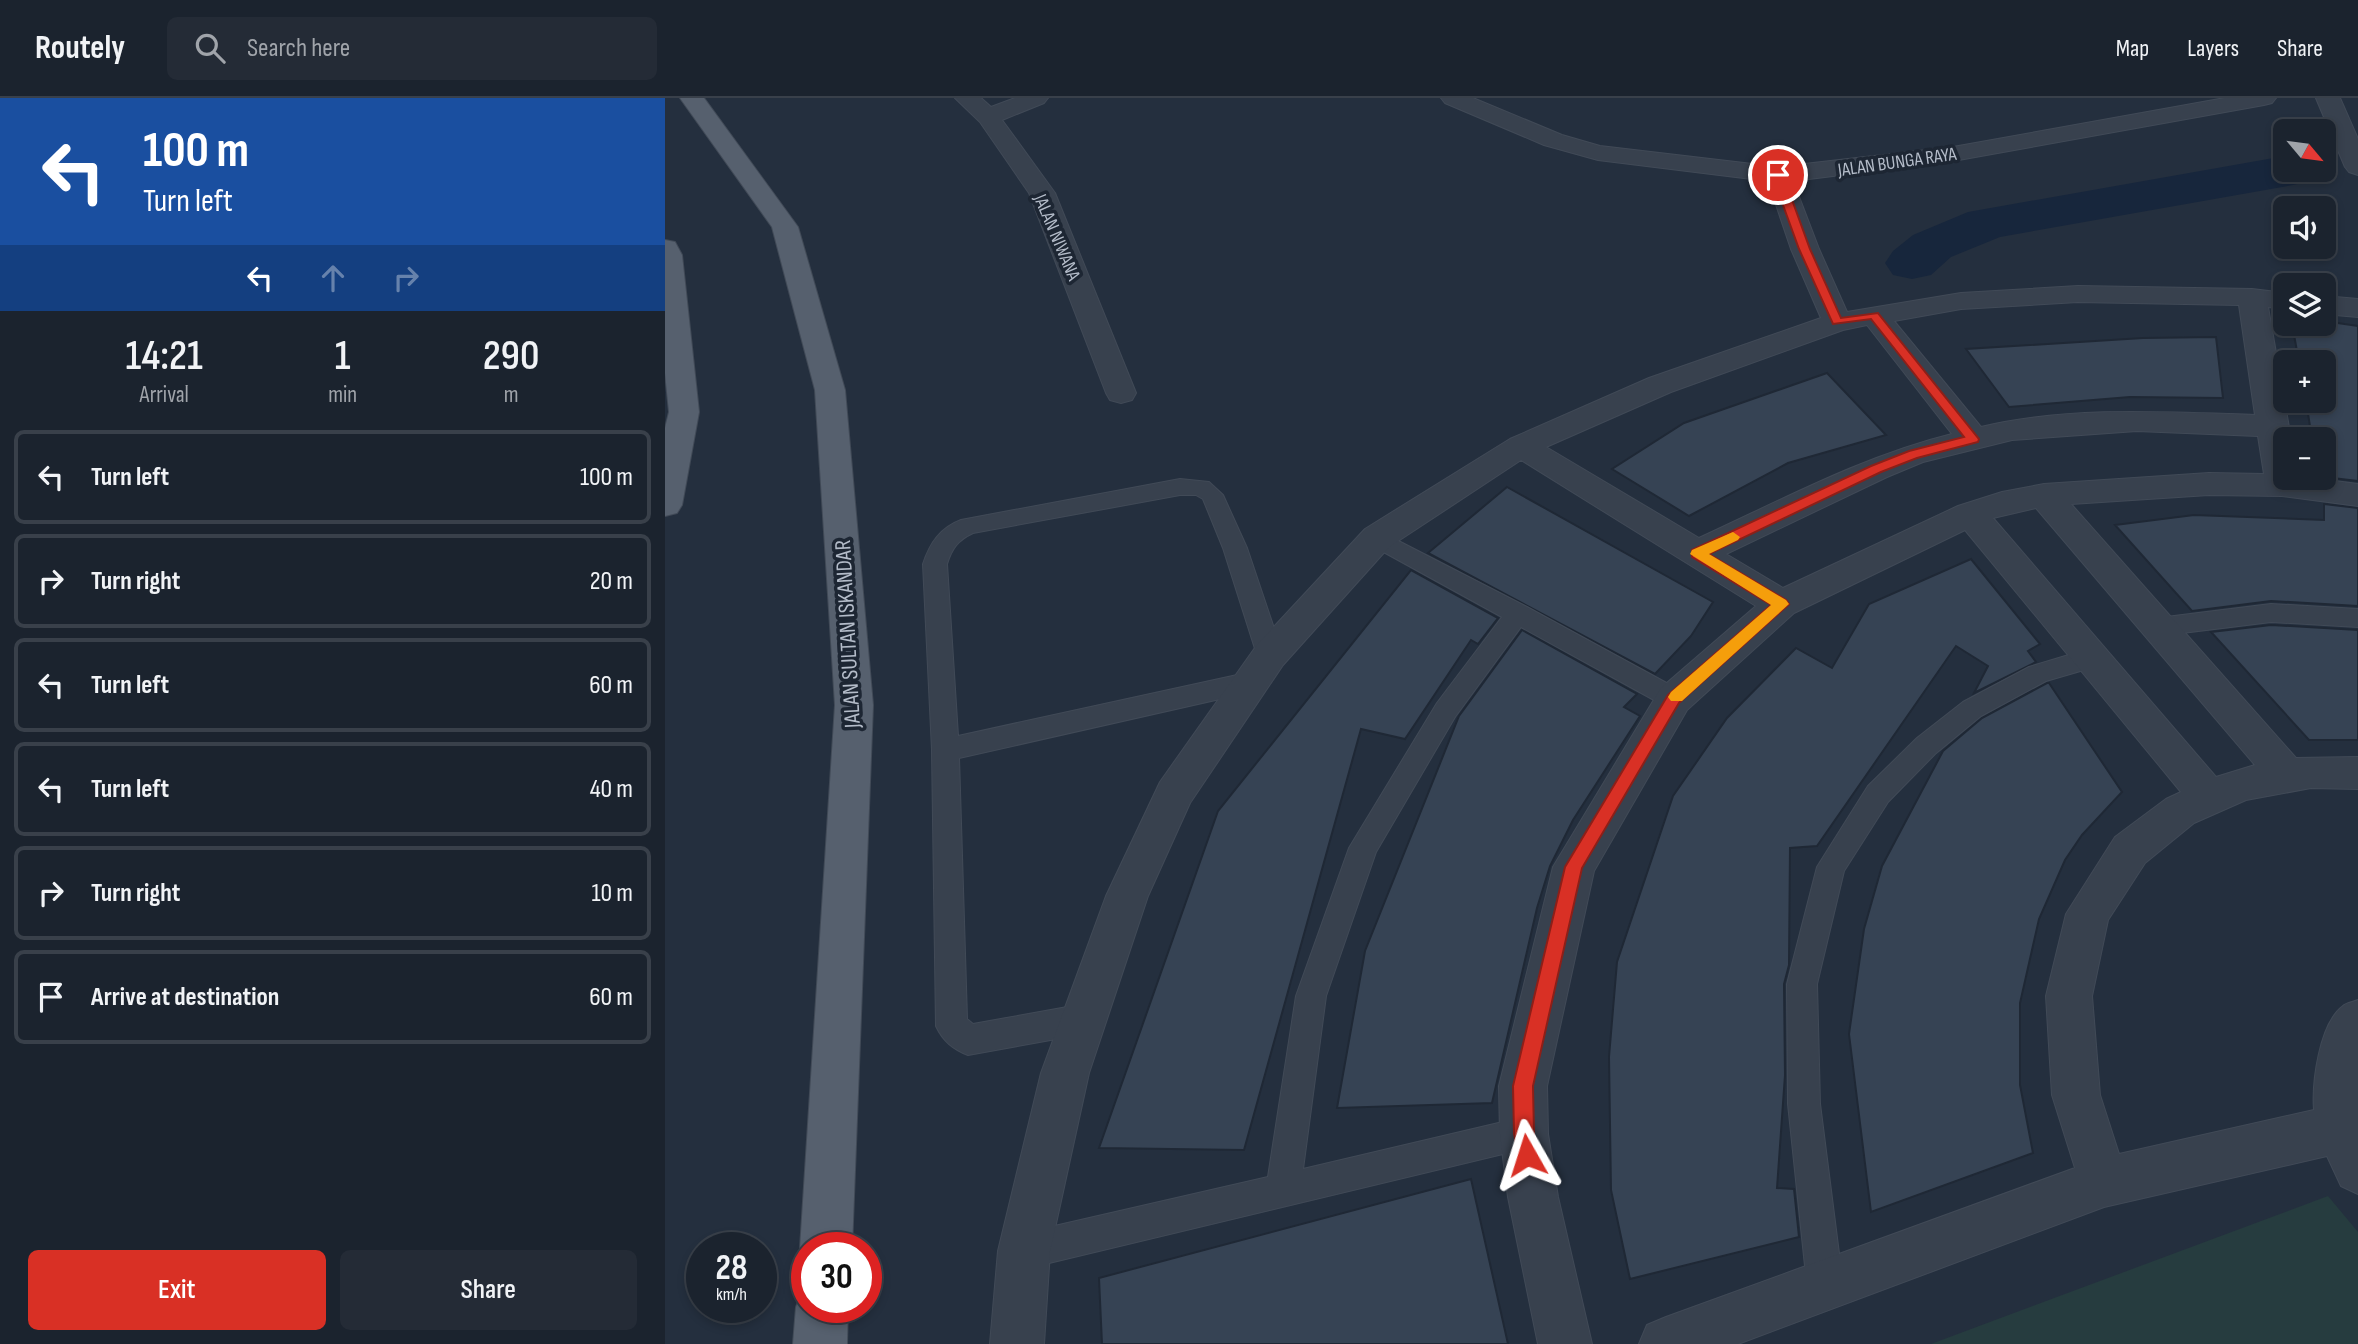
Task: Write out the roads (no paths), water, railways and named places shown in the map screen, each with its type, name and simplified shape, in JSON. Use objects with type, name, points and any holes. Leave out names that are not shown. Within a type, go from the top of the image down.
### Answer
[{"type":"main road","name":"JALAN SULTAN ISKANDAR","points":[[692,98],[785,227],[830,390],[854,705],[826,1232]]},
{"type":"main road","points":[[665,248],[668,255],[684,412],[665,505]]},
{"type":"main road","points":[[820,1344],[821,1323]]},
{"type":"street","name":"JALAN NIWANA","points":[[967,98],[988,117],[1042,193],[1121,393]]},
{"type":"street","points":[[988,117],[1035,98]]},
{"type":"street","name":"JALAN BUNGA RAYA","points":[[1453,98],[1553,140],[1598,153],[1778,175],[1953,155],[2264,98]]},
{"type":"street","points":[[2328,98],[2353,156]]},
{"type":"street","points":[[1778,175],[1805,249],[1837,322]]},
{"type":"street","points":[[1017,1344],[1024,1251],[1065,1073],[1127,896],[1174,794],[1261,669],[1377,538],[1521,446],[1660,385],[1837,322],[1961,302],[2078,294],[2269,299],[2273,432]]},
{"type":"street","points":[[2336,305],[2358,308]]},
{"type":"street","points":[[1874,315],[1973,439]]},
{"type":"street","points":[[1697,554],[1913,454],[2012,430],[2137,421],[2272,426]]},
{"type":"street","points":[[1521,446],[1781,604]]},
{"type":"street","points":[[1566,1344],[1533,1196],[1524,1134],[1523,1086],[1574,867],[1674,699],[1781,604],[1970,514],[2002,503],[2044,495],[2209,484],[2273,485]]},
{"type":"street","points":[[2320,490],[2358,495]]},
{"type":"street","points":[[2044,495],[2288,776]]},
{"type":"street","points":[[1970,514],[2210,798]]},
{"type":"street","points":[[2104,1182],[2076,1095],[2069,996],[2088,914],[2130,850],[2180,811],[2241,784],[2311,772],[2358,773]]},
{"type":"street","points":[[1667,1344],[2104,1182],[2350,1148],[2336,1093],[2339,1061],[2348,1034],[2358,1023]]},
{"type":"lane","points":[[945,750],[1261,669],[1235,548],[1212,495],[1201,487],[1180,487],[969,526],[953,531],[940,545],[935,564],[945,750],[952,1026],[968,1040],[1084,1019]]},
{"type":"lane","points":[[1377,538],[1674,699]]},
{"type":"lane","points":[[1283,1190],[1311,996],[1363,848],[1446,710],[1518,613]]},
{"type":"lane","points":[[2158,627],[2271,613],[2358,618]]},
{"type":"lane","points":[[1825,1285],[1804,1104],[1802,984],[1831,867],[1878,794],[1926,746],[1972,709],[2038,674],[2091,658]]},
{"type":"lane","points":[[1024,1251],[1524,1134]]},
{"type":"waterway","points":[[1912,263],[1932,246],[1987,223],[2273,173]]}]
